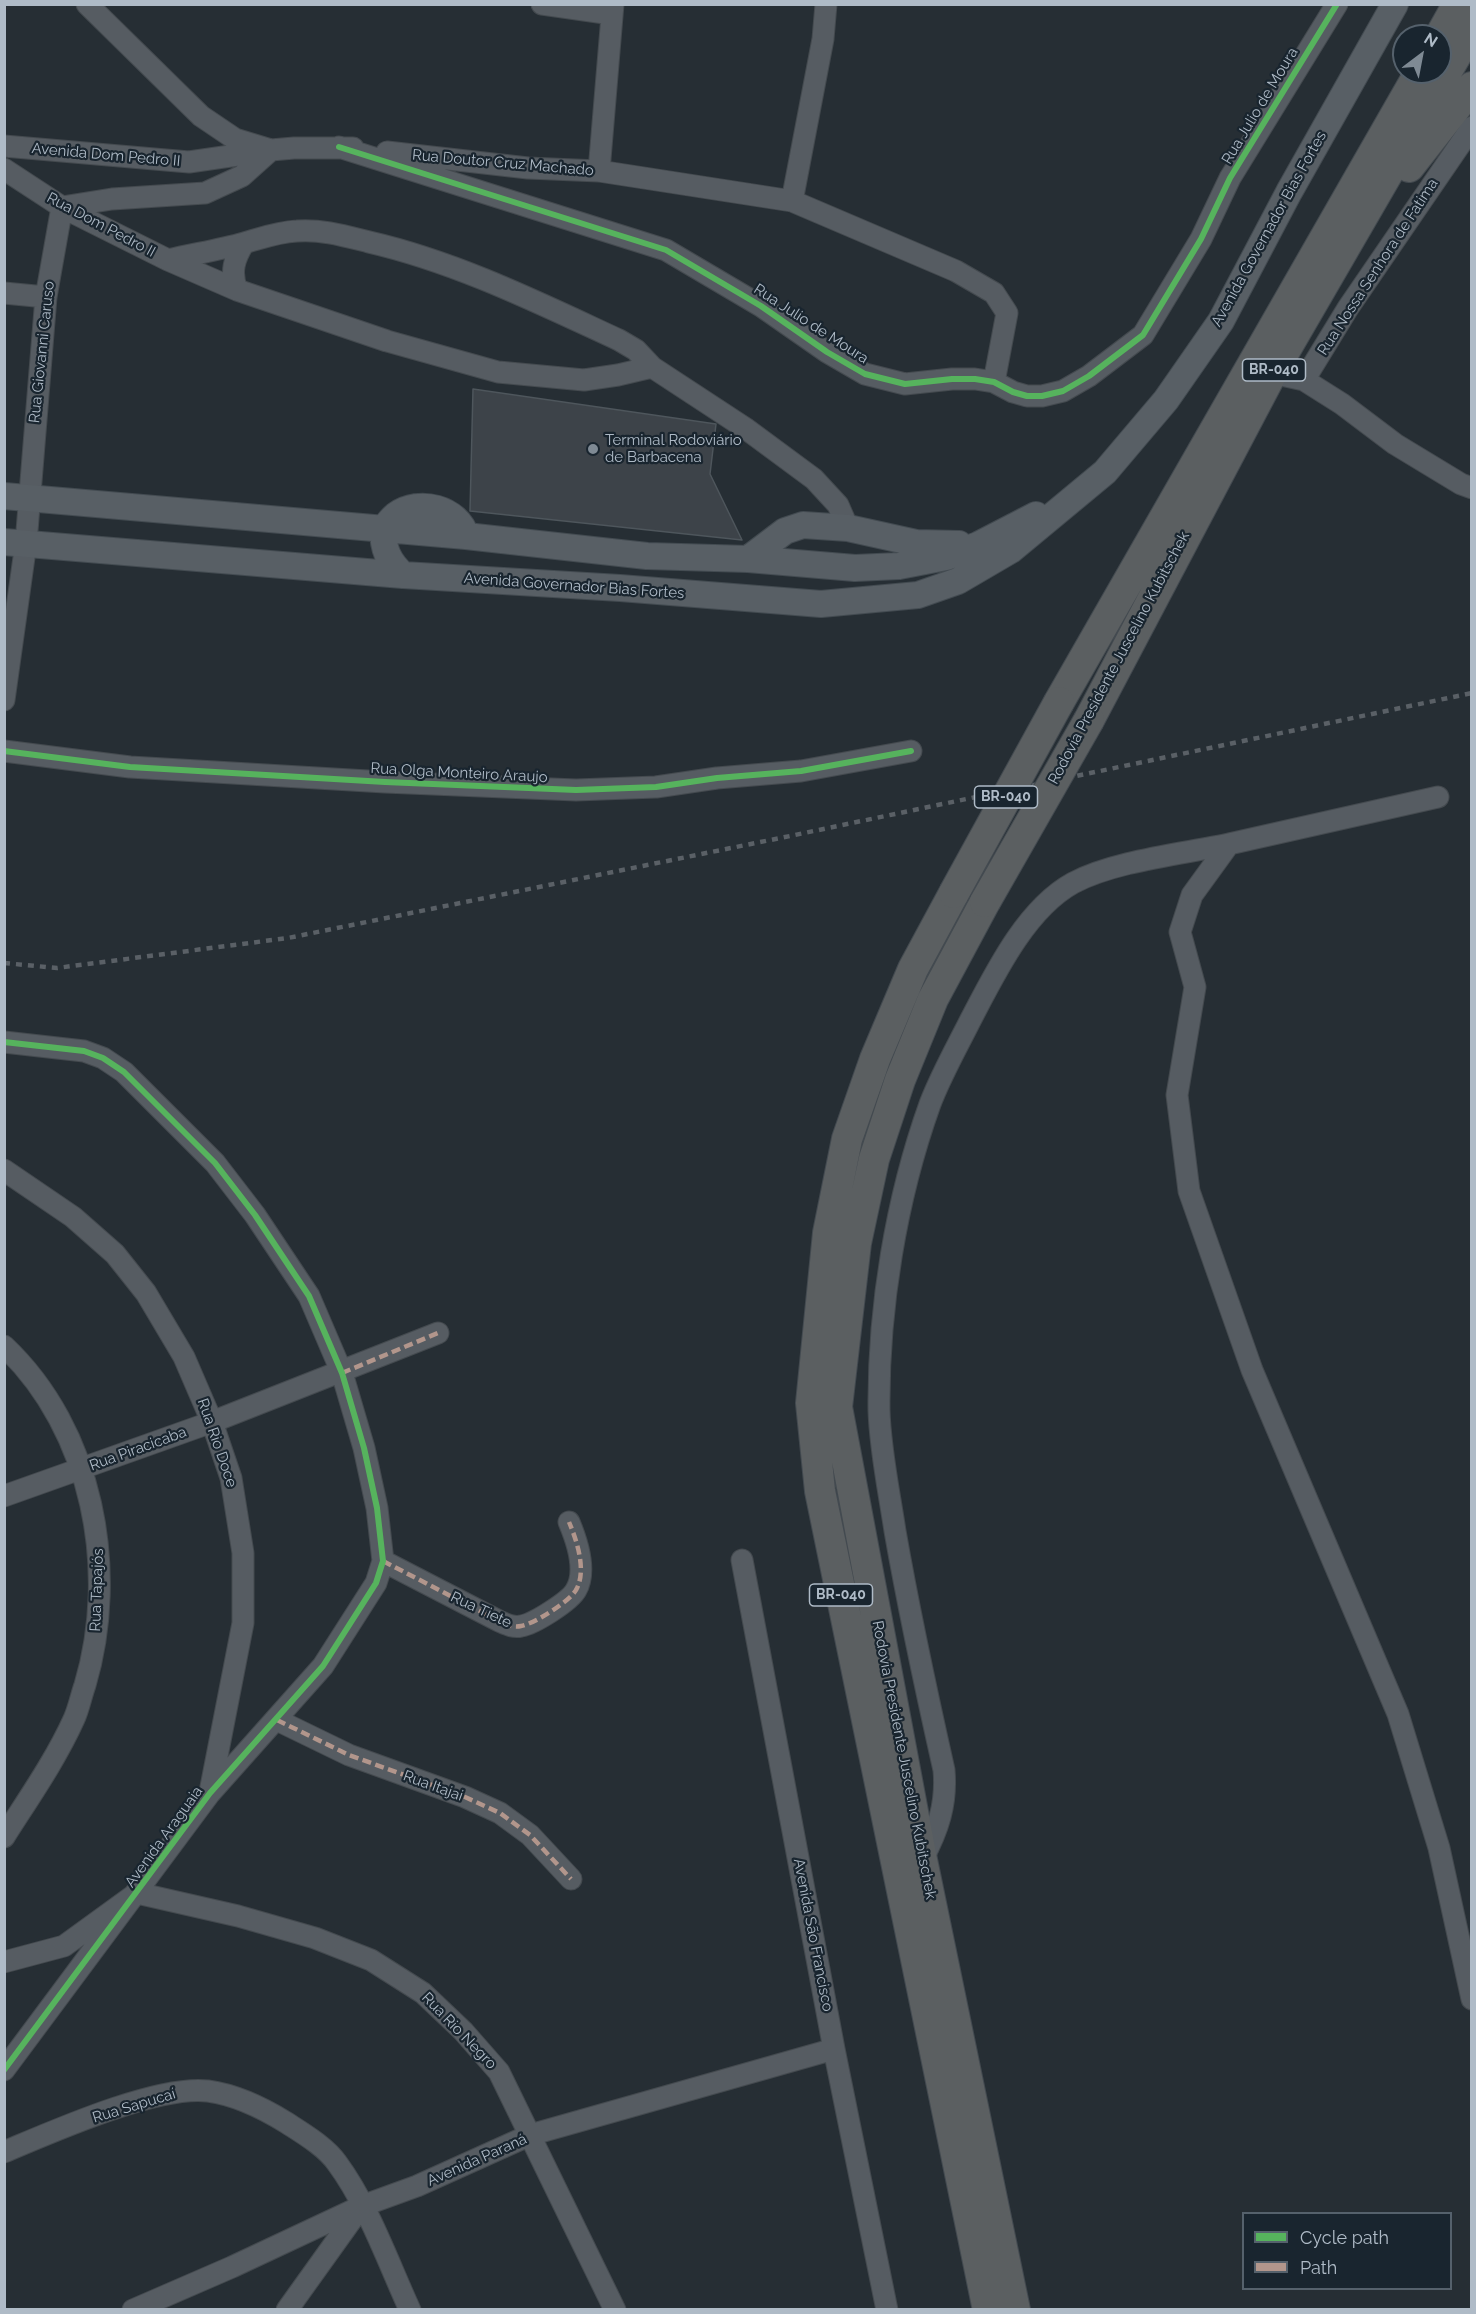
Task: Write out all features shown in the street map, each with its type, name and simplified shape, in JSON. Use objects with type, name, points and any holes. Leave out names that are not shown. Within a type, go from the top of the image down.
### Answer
[{"type":"highway","points":[[1447,24],[1458,4]]},
{"type":"highway","name":"Rodovia Presidente Juscelino Kubitschek","points":[[1015,2310],[922,1860],[837,1407],[856,1243],[874,1159],[900,1080],[933,999],[985,902],[1089,720],[1272,373],[1472,28]]},
{"type":"highway","name":"Rodovia Presidente Juscelino Kubitschek","points":[[988,2310],[820,1491],[811,1403],[828,1233],[847,1139],[875,1059],[913,969],[1059,702],[1413,84]]},
{"type":"highway","points":[[1344,249],[1472,87]]},
{"type":"main road","name":"Avenida Governador Bias Fortes","points":[[15,542],[403,575],[621,588],[821,604],[918,596],[958,581],[1011,550],[1105,472],[1166,400],[1221,321],[1289,192],[1395,4]]},
{"type":"main road","name":"Avenida Governador Bias Fortes","points":[[17,497],[121,508],[466,536],[646,556],[748,559],[855,568],[899,566],[946,557],[1028,520],[1105,472]]},
{"type":"main road","points":[[748,559],[785,531],[803,525],[848,528],[916,543],[978,544]]},
{"type":"main road","points":[[821,604],[837,595],[849,583],[855,568],[856,553],[848,528]]},
{"type":"main road","points":[[383,530],[386,555],[403,575]]},
{"type":"street","points":[[542,4],[613,9],[599,171]]},
{"type":"street","points":[[792,201],[823,39],[826,4]]},
{"type":"street","name":"Rua Julio de Moura","points":[[339,147],[666,250],[761,306],[827,352],[866,374],[905,384],[952,379],[994,382],[1013,392],[1027,396],[1042,396],[1063,391],[1089,376],[1143,335],[1201,239],[1230,178],[1337,4]]},
{"type":"street","name":"Rua Doutor Cruz Machado","points":[[100,9],[201,116],[235,139],[272,150],[339,147],[528,168],[599,171],[792,201],[956,271],[994,293],[1007,313],[994,382]]},
{"type":"street","name":"Rua Nossa Senhora de Fatima","points":[[1305,380],[1348,308],[1472,127]]},
{"type":"street","name":"Avenida Dom Pedro II","points":[[4,147],[189,162],[272,150]]},
{"type":"street","points":[[62,207],[111,199],[205,193],[242,176],[272,150]]},
{"type":"street","name":"Rua Dom Pedro II","points":[[4,169],[62,207],[168,260],[237,290],[387,341],[498,372],[584,380],[618,375],[652,366]]},
{"type":"street","name":"Rua Giovanni Caruso","points":[[4,700],[17,497],[46,297],[62,207]]},
{"type":"street","points":[[168,260],[244,243],[268,234],[298,231],[336,234],[389,246],[440,262],[504,287],[561,312],[636,350],[652,366],[745,428],[814,479],[838,506],[848,528]]},
{"type":"street","points":[[237,290],[233,280],[233,267],[244,243]]},
{"type":"street","points":[[4,293],[46,297]]},
{"type":"street","points":[[1272,373],[1305,380],[1342,404],[1395,444],[1461,484],[1472,488]]},
{"type":"street","name":"Rua Olga Monteiro Araujo","points":[[4,751],[130,766],[385,782],[576,790],[656,787],[717,778],[801,771],[911,751]]},
{"type":"street","points":[[922,1860],[935,1835],[944,1809],[946,1790],[944,1770],[912,1626],[889,1492],[879,1412],[881,1339],[893,1248],[909,1177],[931,1104],[986,989],[1012,945],[1044,906],[1071,884],[1104,870],[1438,797]]},
{"type":"street","points":[[1229,844],[1192,895],[1180,932],[1195,987],[1178,1095],[1189,1191],[1228,1308],[1252,1370],[1398,1714],[1439,1848],[1472,1999]]},
{"type":"street","points":[[4,1042],[84,1051],[103,1058],[124,1072],[215,1163],[284,1256],[309,1296],[342,1373],[364,1448],[376,1508],[383,1561]]},
{"type":"street","name":"Rua Rio Doce","points":[[4,1170],[73,1217],[115,1254],[146,1293],[184,1357],[212,1422],[231,1478],[243,1553],[241,1633],[210,1792]]},
{"type":"street","name":"Rua Piracicaba","points":[[4,1496],[212,1422],[342,1373],[438,1333]]},
{"type":"street","name":"Rua Tapajós","points":[[4,1346],[45,1395],[82,1470],[98,1542],[98,1625],[93,1658],[75,1718],[4,1837]]},
{"type":"street","name":"Rua Tiete","points":[[383,1561],[499,1620],[519,1627],[534,1623],[558,1607],[576,1591],[581,1568],[578,1545],[569,1522]]},
{"type":"street","name":"Avenida São Francisco","points":[[742,1560],[834,2049],[887,2310]]},
{"type":"street","name":"Avenida Araguaia","points":[[4,2070],[210,1792],[277,1720],[323,1665],[376,1584],[383,1561]]},
{"type":"street","name":"Rua Itajai","points":[[277,1720],[349,1755],[465,1797],[500,1813],[530,1835],[571,1880]]},
{"type":"street","points":[[4,1962],[64,1946],[137,1893]]},
{"type":"street","name":"Rua Rio Negro","points":[[137,1893],[238,1916],[315,1938],[371,1960],[423,1993],[463,2031],[499,2073],[615,2310]]},
{"type":"street","name":"Avenida Paraná","points":[[133,2310],[362,2206],[417,2186],[530,2135],[834,2049]]},
{"type":"street","name":"Rua Sapucaí","points":[[4,2152],[142,2100],[183,2091],[208,2091],[236,2098],[267,2111],[303,2133],[336,2162],[362,2206],[410,2310]]},
{"type":"street","points":[[286,2310],[362,2206]]},
{"type":"building","name":"Terminal Rodoviário de Barbacena","points":[[473,389],[716,424],[710,474],[742,540],[470,511]]},
{"type":"railway","points":[[4,963],[57,968],[288,938],[790,836],[1472,693]]},
{"type":"marked path","points":[[342,1373],[438,1333]]},
{"type":"marked path","points":[[383,1561],[499,1621],[512,1626],[521,1626],[551,1611],[567,1600],[576,1590],[581,1565],[578,1547],[569,1522]]},
{"type":"marked path","points":[[277,1720],[349,1755],[465,1797],[500,1813],[530,1835],[571,1879]]},
{"type":"cycle path","points":[[339,147],[666,250],[761,306],[827,352],[865,374],[905,384],[975,379],[994,382],[1027,396],[1042,396],[1063,391],[1089,376],[1143,335],[1201,239],[1230,178],[1337,4]]},
{"type":"cycle path","points":[[4,751],[130,767],[385,782],[576,790],[656,787],[717,778],[801,771],[911,751]]},
{"type":"cycle path","points":[[4,1042],[84,1051],[103,1058],[124,1072],[215,1163],[255,1215],[309,1296],[342,1373],[364,1448],[377,1508],[383,1561],[376,1583],[323,1666],[210,1793],[4,2070]]},
{"type":"place","name":"Terminal Rodoviário de Barbacena","points":[[593,449]]}]
